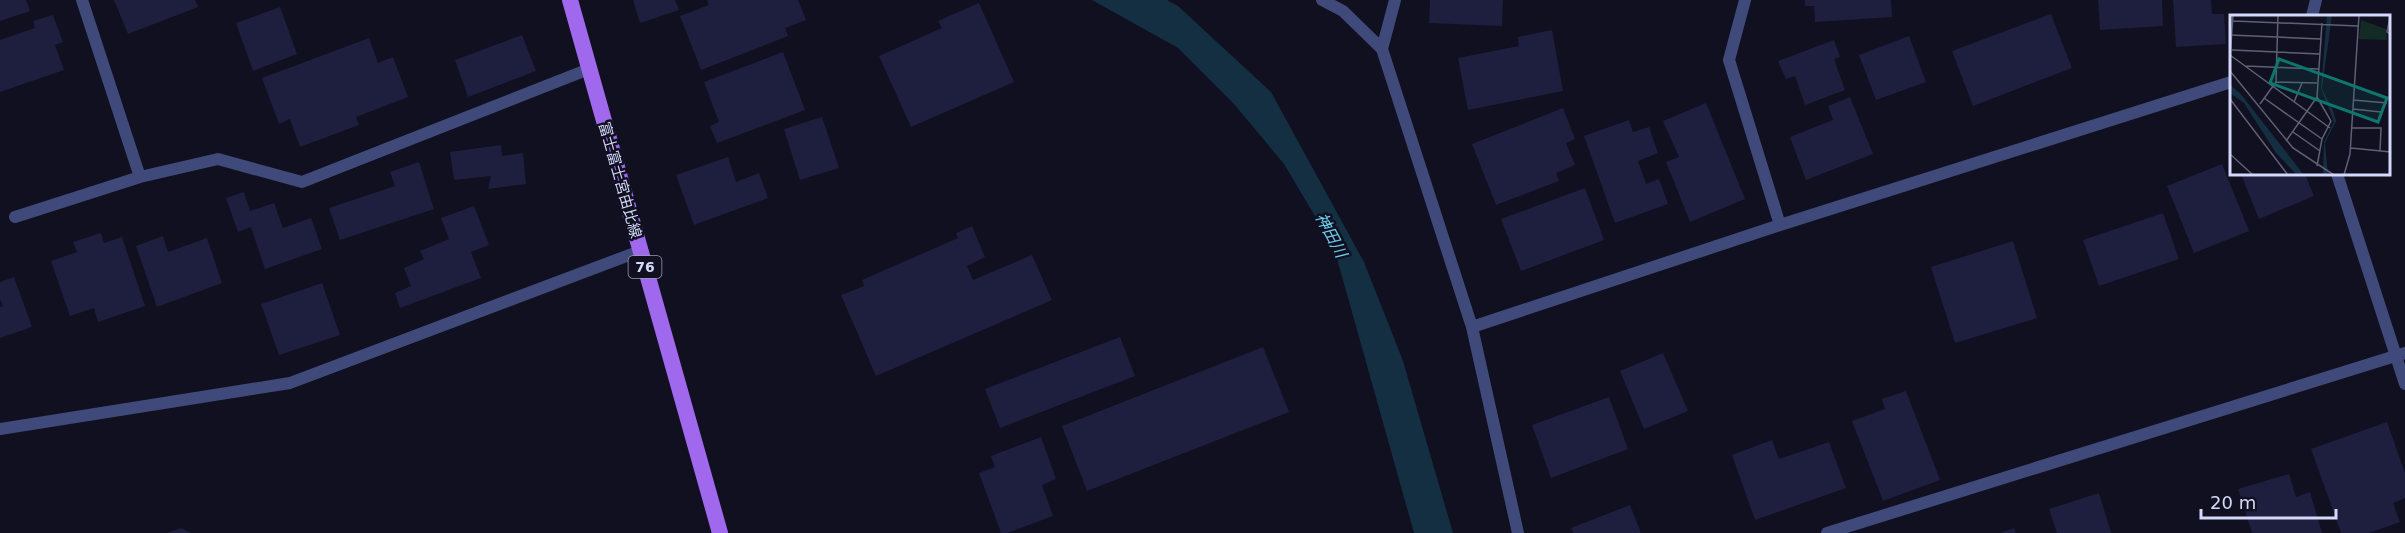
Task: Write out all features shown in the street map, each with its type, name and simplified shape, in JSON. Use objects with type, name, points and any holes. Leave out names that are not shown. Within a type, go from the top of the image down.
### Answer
[{"type":"main road","name":"富士富士宮由比線","points":[[570,0],[720,533]]},
{"type":"street","points":[[82,0],[140,177]]},
{"type":"street","points":[[1322,0],[1343,11],[1382,49],[1472,327],[1518,533]]},
{"type":"street","points":[[1382,49],[1395,0]]},
{"type":"street","points":[[1745,0],[1729,60],[1780,225]]},
{"type":"street","points":[[2312,15],[2316,0]]},
{"type":"street","points":[[15,216],[140,177],[218,159],[302,182],[589,69]]},
{"type":"street","points":[[1472,327],[1780,225],[2230,82]]},
{"type":"street","points":[[2338,176],[2400,354],[2405,384]]},
{"type":"street","points":[[0,429],[290,383],[640,251]]},
{"type":"street","points":[[1827,533],[2400,354]]},
{"type":"water","name":"神田川","points":[[1092,0],[1167,0],[1178,6],[1271,92],[1364,262],[1403,361],[1453,533],[1414,533],[1334,248],[1284,164],[1234,104],[1178,48]]},
{"type":"building","points":[[0,0],[26,0],[30,11],[0,21]]},
{"type":"building","points":[[114,0],[195,0],[198,7],[128,34]]},
{"type":"building","points":[[633,0],[675,0],[679,10],[640,23]]},
{"type":"building","points":[[707,0],[798,0],[806,20],[785,28],[788,36],[701,70],[680,16],[709,5]]},
{"type":"building","points":[[1430,0],[1503,0],[1502,26],[1429,23]]},
{"type":"building","points":[[1805,0],[1891,0],[1892,17],[1815,22],[1814,6],[1805,6]]},
{"type":"building","points":[[2098,0],[2162,0],[2163,26],[2100,30]]},
{"type":"building","points":[[2173,0],[2211,0],[2212,14],[2224,14],[2226,44],[2176,47]]},
{"type":"building","points":[[979,3],[1014,82],[911,127],[879,56],[942,28],[938,21]]},
{"type":"building","points":[[280,7],[297,54],[253,71],[236,23]]},
{"type":"building","points":[[2051,14],[2072,68],[1973,106],[1952,51]]},
{"type":"building","points":[[53,15],[63,42],[55,45],[64,70],[0,92],[0,40],[35,28],[33,21]]},
{"type":"building","points":[[1552,30],[1563,91],[1468,110],[1458,58],[1519,46],[1518,37]]},
{"type":"building","points":[[522,35],[536,71],[468,97],[455,60]]},
{"type":"building","points":[[1909,36],[1926,82],[1876,100],[1859,55]]},
{"type":"building","points":[[369,38],[378,63],[393,57],[408,97],[356,117],[359,125],[300,147],[290,119],[279,124],[262,78]]},
{"type":"building","points":[[1834,40],[1840,57],[1834,59],[1845,90],[1805,105],[1795,76],[1786,79],[1778,61]]},
{"type":"building","points":[[783,52],[805,110],[717,143],[710,126],[719,122],[704,82]]},
{"type":"building","points":[[1850,97],[1873,154],[1806,180],[1790,137],[1833,120],[1828,106]]},
{"type":"building","points":[[1706,103],[1745,199],[1690,222],[1666,162],[1679,157],[1663,121]]},
{"type":"building","points":[[1563,108],[1575,139],[1566,143],[1575,165],[1556,173],[1559,181],[1496,205],[1472,144]]},
{"type":"building","points":[[822,117],[839,168],[800,180],[784,129]]},
{"type":"building","points":[[1629,120],[1633,132],[1649,127],[1658,153],[1638,161],[1646,184],[1659,179],[1668,204],[1615,223],[1584,136]]},
{"type":"building","points":[[501,145],[502,156],[523,153],[526,184],[488,189],[491,176],[454,180],[450,152]]},
{"type":"building","points":[[728,157],[736,182],[759,173],[768,198],[694,225],[676,175]]},
{"type":"building","points":[[419,162],[434,209],[340,240],[329,208],[395,186],[390,172]]},
{"type":"building","points":[[2222,164],[2249,231],[2194,253],[2167,186]]},
{"type":"building","points":[[2242,176],[2306,176],[2314,196],[2259,219]]},
{"type":"building","points":[[1585,188],[1604,240],[1521,271],[1501,219]]},
{"type":"building","points":[[244,192],[250,211],[274,203],[283,228],[311,218],[322,249],[265,269],[251,227],[238,232],[226,198]]},
{"type":"building","points":[[474,206],[489,245],[471,252],[481,278],[400,308],[395,293],[411,286],[404,268],[424,259],[420,251],[449,239],[441,218]]},
{"type":"building","points":[[2163,213],[2179,259],[2099,286],[2083,240]]},
{"type":"building","points":[[972,226],[985,257],[967,266],[973,280],[1032,255],[1052,300],[876,376],[841,295],[864,286],[862,280],[958,238],[956,233]]},
{"type":"building","points":[[101,233],[104,243],[122,237],[145,306],[98,322],[94,308],[70,316],[51,261],[77,252],[73,242]]},
{"type":"building","points":[[163,236],[168,252],[207,238],[222,283],[157,307],[136,246]]},
{"type":"building","points":[[2013,241],[2037,318],[1955,343],[1931,267]]},
{"type":"building","points":[[14,277],[32,327],[0,338],[0,307],[3,306],[0,299],[0,282]]},
{"type":"building","points":[[322,283],[340,335],[279,355],[261,304]]},
{"type":"building","points":[[1120,337],[1135,376],[1000,428],[985,389]]},
{"type":"building","points":[[1263,347],[1289,412],[1087,491],[1062,426]]},
{"type":"building","points":[[1663,353],[1688,411],[1644,429],[1620,371]]},
{"type":"building","points":[[1906,391],[1940,480],[1883,501],[1852,421],[1885,409],[1882,399]]},
{"type":"building","points":[[1609,397],[1628,449],[1551,478],[1532,425]]},
{"type":"building","points":[[2387,422],[2405,473],[2405,498],[2393,503],[2400,522],[2369,533],[2341,533],[2311,449]]},
{"type":"building","points":[[1041,437],[1056,479],[1042,485],[1053,516],[1007,533],[1001,533],[979,473],[995,467],[991,456]]},
{"type":"building","points":[[1772,440],[1779,459],[1829,442],[1846,488],[1755,520],[1732,455]]},
{"type":"building","points":[[2289,474],[2296,497],[2310,492],[2322,533],[2252,533],[2238,489]]},
{"type":"building","points":[[2099,493],[2111,533],[2057,533],[2049,509]]},
{"type":"building","points":[[1630,505],[1641,533],[1573,533],[1571,528]]},
{"type":"building","points":[[181,528],[191,533],[167,533]]},
{"type":"building","points":[[2014,528],[2016,533],[2000,533]]}]
